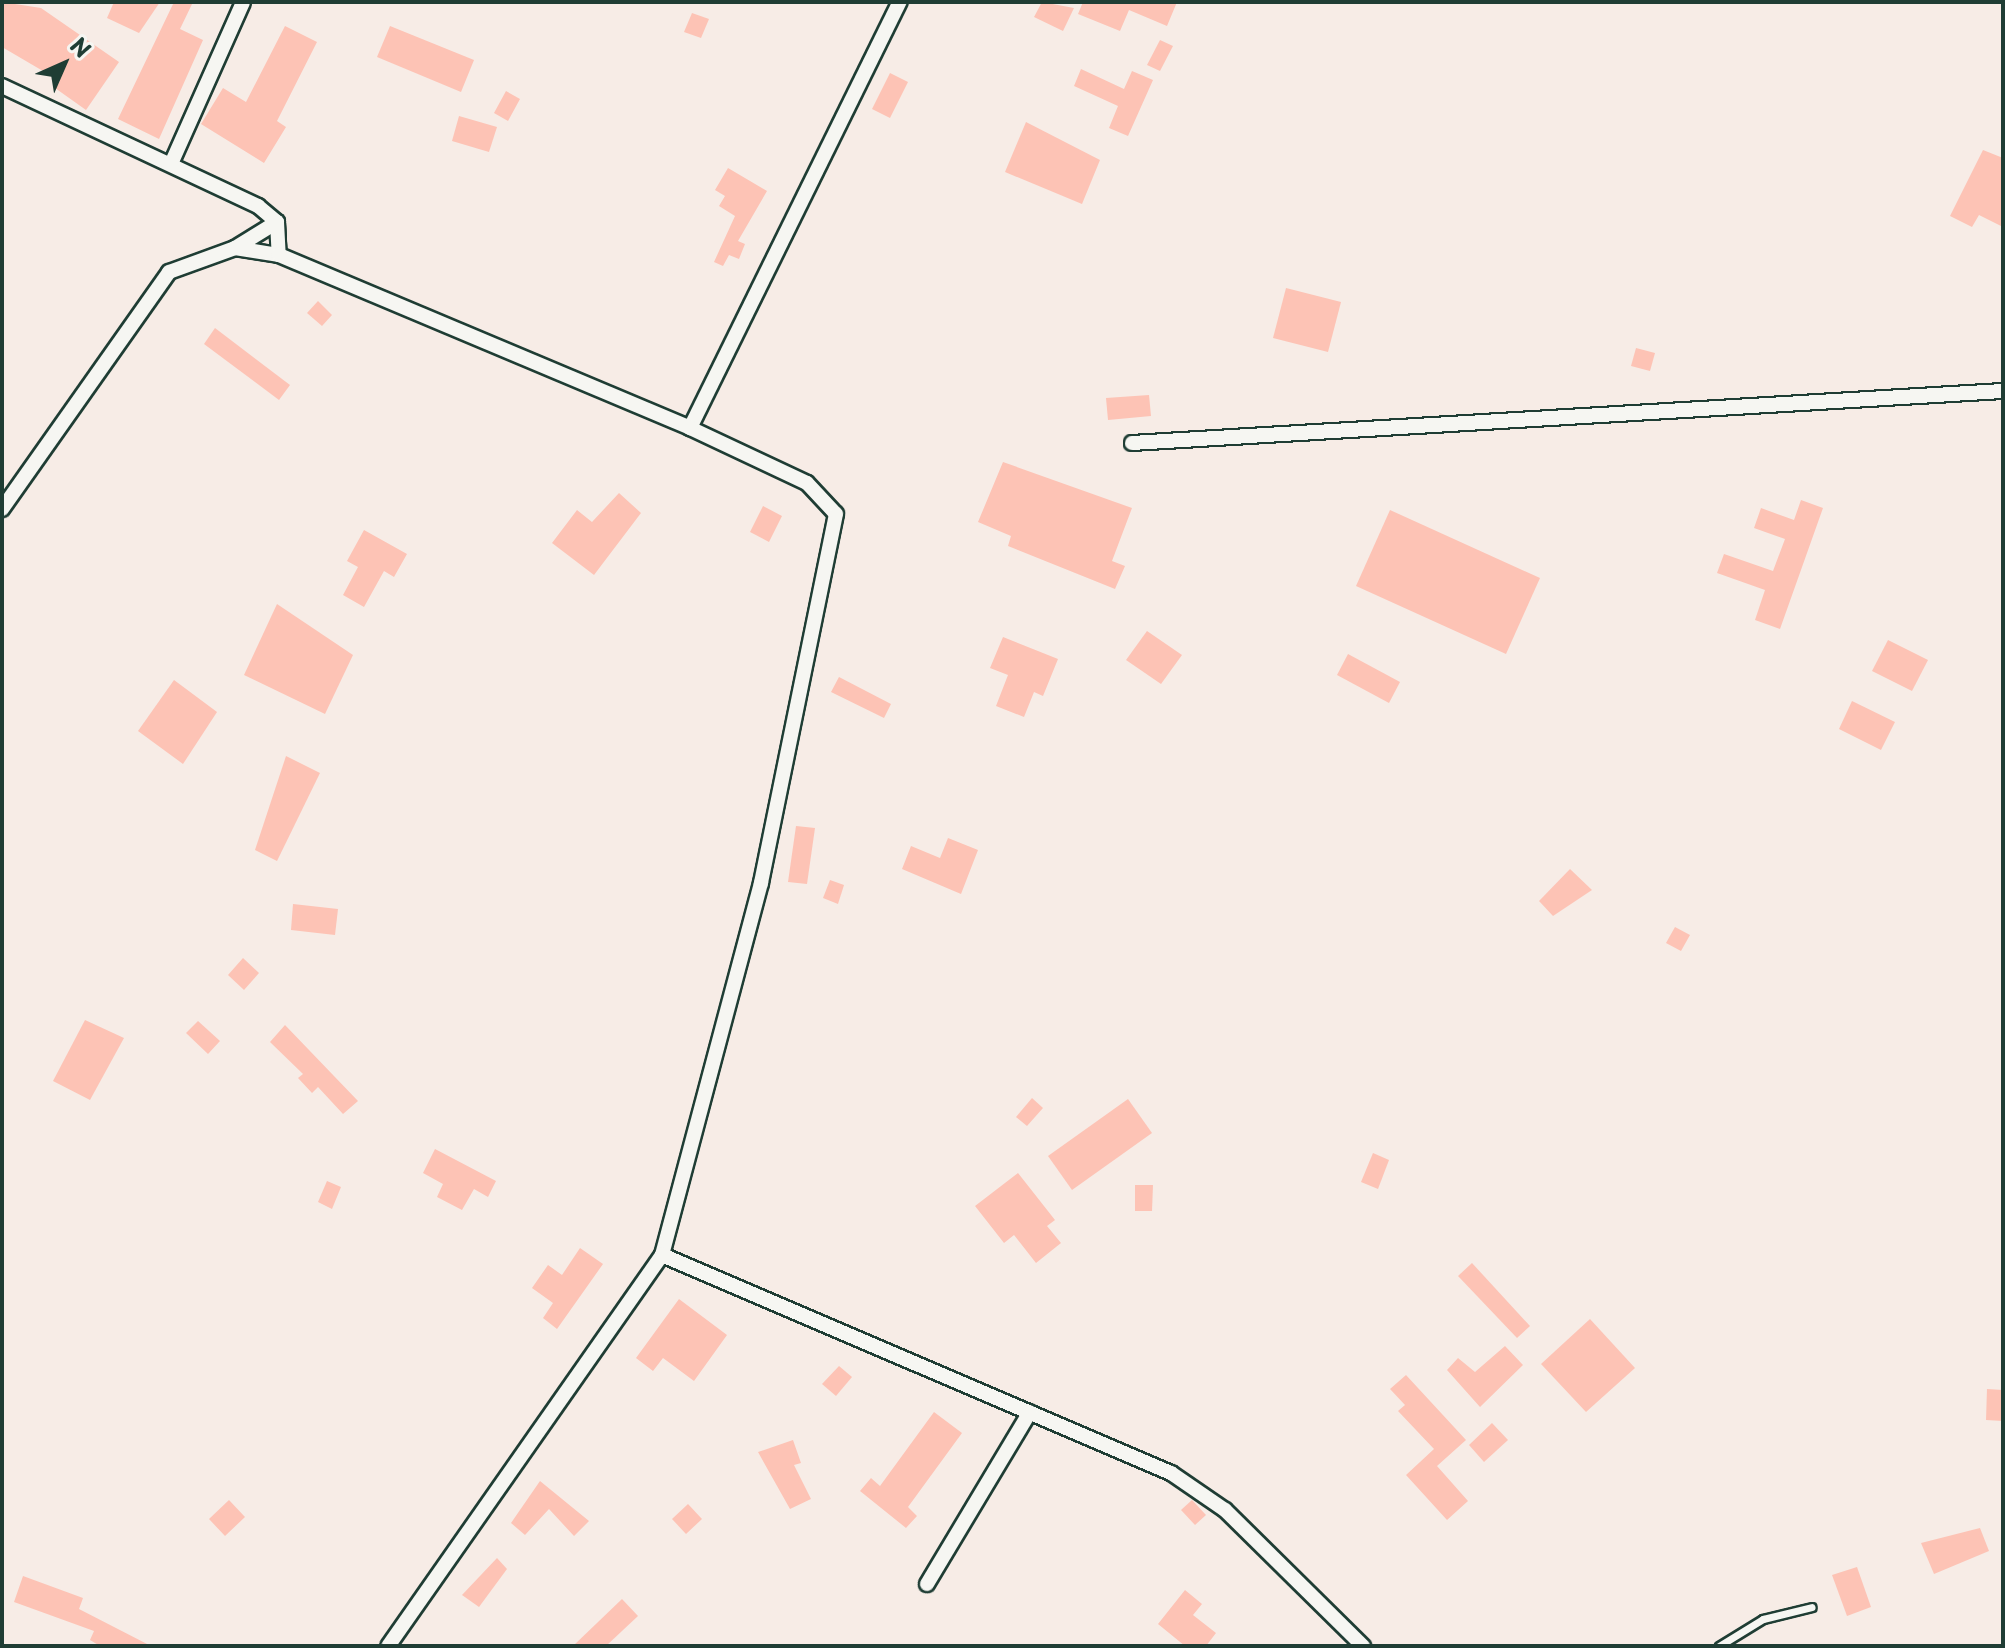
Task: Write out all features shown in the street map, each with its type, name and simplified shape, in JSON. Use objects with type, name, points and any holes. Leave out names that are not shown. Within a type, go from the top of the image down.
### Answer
[{"type":"street","points":[[171,164],[243,2]]},
{"type":"street","points":[[690,428],[900,2]]},
{"type":"street","points":[[2,86],[171,164],[277,222]]},
{"type":"street","points":[[2,509],[169,272],[235,248],[277,222]]},
{"type":"street","points":[[277,222],[279,255]]},
{"type":"street","points":[[235,248],[279,255],[690,428],[807,483],[836,514],[761,883],[662,1255],[388,1646]]},
{"type":"street","points":[[1132,443],[2003,391]]},
{"type":"street","points":[[662,1255],[1030,1412],[1197,1489],[1363,1646]]},
{"type":"street","points":[[927,1584],[1030,1412]]},
{"type":"lane","points":[[1719,1646],[1763,1619],[1812,1607]]},
{"type":"building","points":[[2,2],[41,8],[119,62],[86,110],[55,88],[60,81],[2,47]]},
{"type":"building","points":[[114,2],[160,2],[139,33],[107,18]]},
{"type":"building","points":[[174,2],[193,2],[180,29],[203,40],[159,139],[118,119]]},
{"type":"building","points":[[1042,2],[1074,8],[1063,31],[1034,17]]},
{"type":"building","points":[[1083,2],[1177,2],[1167,26],[1129,10],[1120,31],[1078,14]]},
{"type":"building","points":[[692,13],[709,19],[701,38],[684,32]]},
{"type":"building","points":[[285,26],[317,42],[277,121],[286,127],[264,163],[201,124],[223,88],[246,102]]},
{"type":"building","points":[[390,26],[474,60],[461,92],[377,57]]},
{"type":"building","points":[[1160,40],[1173,46],[1160,71],[1147,65]]},
{"type":"building","points":[[1081,69],[1124,89],[1132,71],[1153,80],[1128,136],[1109,128],[1118,106],[1074,86]]},
{"type":"building","points":[[890,73],[908,82],[890,118],[872,109]]},
{"type":"building","points":[[506,91],[520,99],[508,121],[494,113]]},
{"type":"building","points":[[459,116],[497,127],[489,152],[452,141]]},
{"type":"building","points":[[1026,122],[1100,160],[1082,204],[1005,172]]},
{"type":"building","points":[[1983,150],[2003,158],[2003,227],[1979,215],[1972,227],[1950,216]]},
{"type":"building","points":[[728,168],[767,191],[738,241],[745,244],[739,259],[729,255],[723,266],[714,262],[735,216],[719,206],[725,196],[715,190]]},
{"type":"building","points":[[1286,288],[1341,302],[1328,352],[1273,338]]},
{"type":"building","points":[[318,301],[332,315],[322,326],[307,313]]},
{"type":"building","points":[[215,328],[290,385],[279,400],[204,344]]},
{"type":"building","points":[[1636,348],[1655,353],[1650,371],[1631,366]]},
{"type":"building","points":[[1149,395],[1151,416],[1108,420],[1106,398]]},
{"type":"building","points":[[1003,462],[1132,508],[1112,561],[1125,566],[1115,589],[1008,546],[1011,536],[978,522]]},
{"type":"building","points":[[619,493],[641,513],[594,575],[552,543],[577,510],[592,522]]},
{"type":"building","points":[[1801,500],[1823,508],[1780,629],[1755,620],[1765,590],[1717,573],[1724,554],[1773,571],[1785,539],[1754,528],[1761,508],[1794,520]]},
{"type":"building","points":[[763,506],[782,516],[769,542],[750,532]]},
{"type":"building","points":[[1390,510],[1540,578],[1506,654],[1356,586]]},
{"type":"building","points":[[364,530],[407,554],[394,577],[384,571],[364,607],[343,595],[358,567],[347,561]]},
{"type":"building","points":[[277,604],[353,655],[325,714],[244,675]]},
{"type":"building","points":[[1147,631],[1182,655],[1161,684],[1126,660]]},
{"type":"building","points":[[1003,637],[1058,659],[1043,696],[1034,692],[1024,717],[996,706],[1008,675],[990,668]]},
{"type":"building","points":[[1888,640],[1928,660],[1912,691],[1872,671]]},
{"type":"building","points":[[1348,654],[1400,682],[1389,703],[1337,675]]},
{"type":"building","points":[[839,677],[891,704],[884,718],[831,692]]},
{"type":"building","points":[[174,680],[217,712],[183,764],[138,731]]},
{"type":"building","points":[[1852,701],[1895,722],[1881,750],[1839,729]]},
{"type":"building","points":[[286,756],[320,773],[277,861],[255,850]]},
{"type":"building","points":[[796,826],[815,828],[807,884],[788,882]]},
{"type":"building","points":[[948,838],[978,850],[961,894],[902,869],[911,846],[940,858]]},
{"type":"building","points":[[1570,869],[1592,890],[1553,916],[1539,901]]},
{"type":"building","points":[[830,880],[844,885],[838,904],[823,898]]},
{"type":"building","points":[[293,904],[338,909],[335,935],[291,930]]},
{"type":"building","points":[[1675,927],[1690,935],[1681,951],[1666,943]]},
{"type":"building","points":[[243,958],[259,973],[244,990],[228,975]]},
{"type":"building","points":[[85,1020],[124,1038],[90,1100],[53,1081]]},
{"type":"building","points":[[198,1021],[220,1041],[208,1054],[186,1033]]},
{"type":"building","points":[[285,1025],[358,1101],[343,1114],[318,1087],[312,1093],[298,1078],[303,1074],[270,1042]]},
{"type":"building","points":[[1032,1098],[1043,1108],[1027,1126],[1016,1117]]},
{"type":"building","points":[[1128,1099],[1152,1133],[1072,1190],[1048,1156]]},
{"type":"building","points":[[435,1149],[496,1181],[488,1197],[474,1189],[462,1210],[437,1197],[443,1184],[423,1173]]},
{"type":"building","points":[[1373,1153],[1389,1160],[1378,1189],[1361,1182]]},
{"type":"building","points":[[1018,1173],[1055,1220],[1047,1226],[1061,1243],[1036,1263],[1014,1235],[1004,1243],[975,1206]]},
{"type":"building","points":[[327,1181],[341,1187],[332,1209],[318,1202]]},
{"type":"building","points":[[1135,1185],[1153,1185],[1152,1211],[1135,1211]]},
{"type":"building","points":[[580,1248],[603,1264],[557,1329],[543,1318],[553,1303],[532,1288],[548,1265],[562,1275]]},
{"type":"building","points":[[1472,1263],[1530,1326],[1517,1338],[1458,1276]]},
{"type":"building","points":[[679,1299],[727,1335],[694,1381],[663,1358],[653,1371],[636,1358]]},
{"type":"building","points":[[1590,1319],[1635,1368],[1586,1412],[1541,1364]]},
{"type":"building","points":[[1505,1346],[1523,1365],[1480,1407],[1447,1370],[1458,1358],[1475,1372]]},
{"type":"building","points":[[839,1366],[852,1377],[836,1396],[822,1384]]},
{"type":"building","points":[[1406,1375],[1466,1440],[1437,1466],[1468,1501],[1447,1520],[1406,1475],[1434,1449],[1398,1411],[1405,1405],[1390,1389]]},
{"type":"building","points":[[1987,1389],[2003,1390],[2003,1421],[1986,1420]]},
{"type":"building","points":[[934,1412],[962,1433],[908,1507],[917,1516],[906,1528],[860,1491],[871,1478],[880,1486]]},
{"type":"building","points":[[1492,1423],[1508,1440],[1484,1462],[1469,1445]]},
{"type":"building","points":[[793,1440],[801,1463],[794,1465],[811,1499],[790,1509],[758,1452]]},
{"type":"building","points":[[540,1481],[589,1521],[574,1536],[549,1509],[525,1535],[511,1523]]},
{"type":"building","points":[[229,1500],[245,1517],[225,1536],[209,1519]]},
{"type":"building","points":[[1192,1500],[1206,1515],[1195,1525],[1181,1510]]},
{"type":"building","points":[[688,1504],[702,1519],[686,1534],[672,1519]]},
{"type":"building","points":[[1980,1528],[1989,1551],[1934,1574],[1921,1543]]},
{"type":"building","points":[[497,1558],[507,1569],[479,1607],[462,1595]]},
{"type":"building","points":[[1857,1567],[1871,1607],[1847,1616],[1832,1575]]},
{"type":"building","points":[[23,1576],[83,1598],[79,1609],[151,1646],[100,1646],[90,1640],[94,1631],[14,1602]]},
{"type":"building","points":[[1185,1590],[1202,1604],[1193,1615],[1216,1633],[1206,1646],[1185,1646],[1158,1624]]},
{"type":"building","points":[[622,1599],[638,1616],[606,1646],[573,1646]]}]
